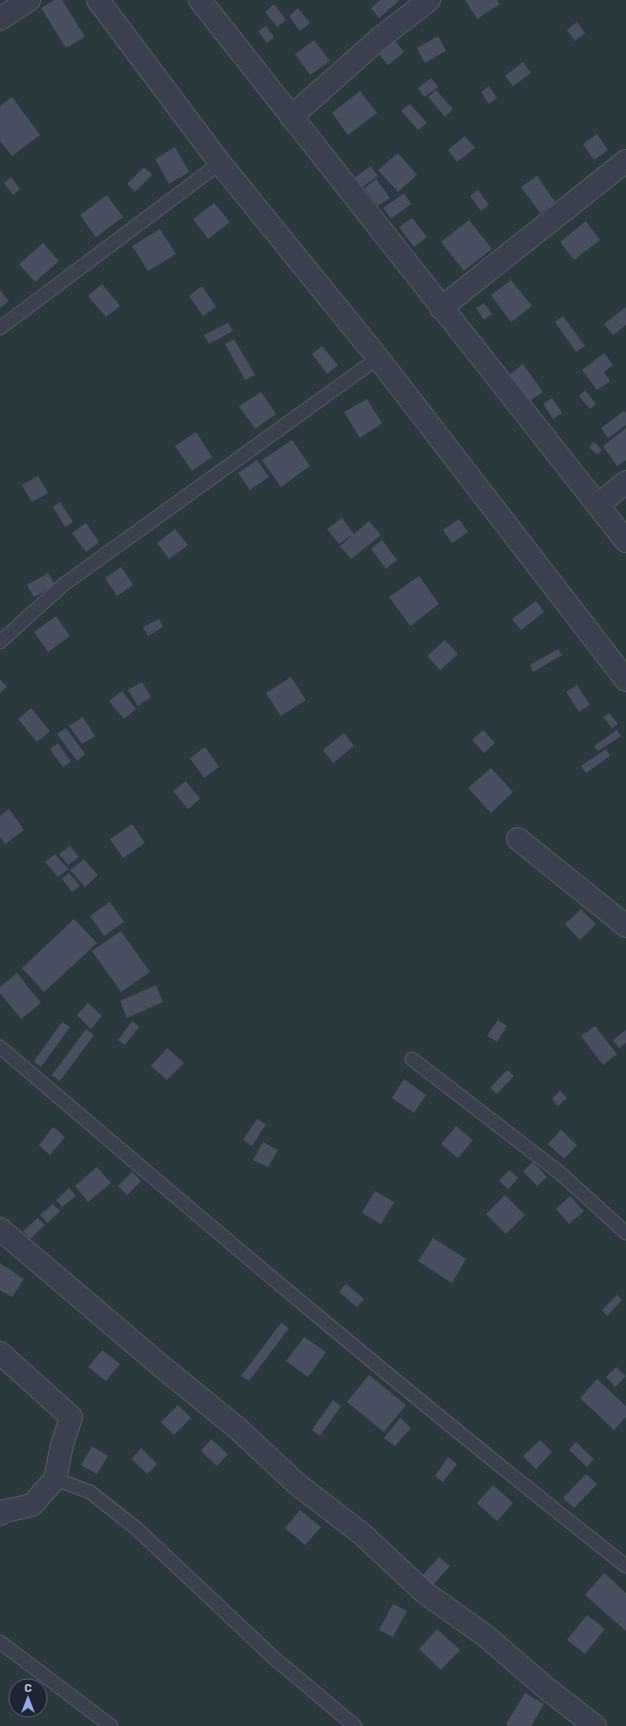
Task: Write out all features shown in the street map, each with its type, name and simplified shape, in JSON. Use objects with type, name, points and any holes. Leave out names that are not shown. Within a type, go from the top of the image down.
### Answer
[{"type":"street","points":[[0,19],[29,0]]},
{"type":"street","points":[[98,0],[220,163],[378,358],[626,680]]},
{"type":"street","points":[[200,0],[441,308],[626,541]]},
{"type":"street","points":[[291,117],[380,38],[429,0]]},
{"type":"street","points":[[441,308],[626,161]]},
{"type":"street","points":[[598,505],[626,482]]},
{"type":"street","points":[[518,840],[626,926]]},
{"type":"street","points":[[0,1229],[161,1366],[237,1428],[297,1484],[362,1534],[424,1592],[487,1637],[546,1688],[595,1726]]},
{"type":"street","points":[[0,1353],[71,1417],[62,1445],[55,1479],[32,1505],[4,1511],[0,1514]]},
{"type":"lane","points":[[0,328],[220,163]]},
{"type":"lane","points":[[0,642],[63,585],[378,358]]},
{"type":"lane","points":[[0,1047],[232,1245],[566,1519],[626,1566]]},
{"type":"lane","points":[[412,1059],[560,1173],[626,1233]]},
{"type":"lane","points":[[55,1479],[90,1492],[137,1530],[274,1658],[355,1726]]},
{"type":"lane","points":[[0,1642],[111,1726]]},
{"type":"shaded area","points":[[0,0],[626,0],[626,1726],[0,1726]]},
{"type":"building","points":[[54,0],[62,0],[85,37],[66,48],[41,8]]},
{"type":"building","points":[[380,0],[400,0],[379,18],[371,8]]},
{"type":"building","points":[[465,0],[497,0],[500,4],[477,19]]},
{"type":"building","points":[[274,4],[286,20],[277,27],[265,12]]},
{"type":"building","points":[[298,8],[310,23],[300,31],[289,16]]},
{"type":"building","points":[[577,22],[585,33],[575,41],[567,30]]},
{"type":"building","points":[[266,26],[274,37],[267,43],[258,31]]},
{"type":"building","points":[[438,36],[446,51],[425,63],[417,48]]},
{"type":"building","points":[[314,40],[330,61],[310,75],[295,54]]},
{"type":"building","points":[[395,41],[404,52],[388,65],[379,54]]},
{"type":"building","points":[[523,62],[531,73],[513,86],[505,76]]},
{"type":"building","points":[[431,78],[438,87],[424,97],[418,88]]},
{"type":"building","points":[[489,86],[497,98],[489,104],[481,92]]},
{"type":"building","points":[[436,90],[453,109],[445,117],[428,97]]},
{"type":"building","points":[[360,91],[377,113],[348,135],[332,113]]},
{"type":"building","points":[[12,97],[40,135],[12,156],[0,141],[0,106]]},
{"type":"building","points":[[410,104],[427,123],[418,130],[401,111]]},
{"type":"building","points":[[597,134],[608,150],[594,160],[583,144]]},
{"type":"building","points":[[465,136],[475,148],[457,162],[448,150]]},
{"type":"building","points":[[175,147],[189,172],[169,184],[155,159]]},
{"type":"building","points":[[398,153],[417,175],[398,192],[378,170]]},
{"type":"building","points":[[371,166],[378,176],[362,187],[355,177]]},
{"type":"building","points":[[144,167],[152,175],[135,192],[127,184]]},
{"type":"building","points":[[537,176],[555,202],[540,213],[521,187]]},
{"type":"building","points":[[11,177],[20,189],[13,195],[4,183]]},
{"type":"building","points":[[376,179],[390,198],[378,206],[364,188]]},
{"type":"building","points":[[478,190],[489,205],[481,211],[470,196]]},
{"type":"building","points":[[404,193],[411,204],[391,219],[383,208]]},
{"type":"building","points":[[107,195],[123,217],[96,237],[80,215]]},
{"type":"building","points":[[214,203],[230,222],[208,239],[193,219]]},
{"type":"building","points":[[412,218],[427,237],[414,247],[399,227]]},
{"type":"building","points":[[469,220],[492,249],[464,271],[441,242]]},
{"type":"building","points":[[586,221],[600,240],[574,260],[560,242]]},
{"type":"building","points":[[160,229],[176,254],[148,271],[132,246]]},
{"type":"building","points":[[43,243],[59,261],[35,282],[19,264]]},
{"type":"building","points":[[511,280],[532,306],[511,322],[491,295]]},
{"type":"building","points":[[102,284],[120,306],[106,317],[88,296]]},
{"type":"building","points":[[202,286],[216,307],[203,316],[189,296]]},
{"type":"building","points":[[0,290],[9,301],[0,308]]},
{"type":"building","points":[[484,303],[492,314],[484,320],[476,308]]},
{"type":"building","points":[[626,307],[626,325],[613,335],[604,324]]},
{"type":"building","points":[[563,316],[585,346],[576,352],[555,322]]},
{"type":"building","points":[[228,323],[233,331],[209,344],[204,335]]},
{"type":"building","points":[[234,339],[255,375],[245,380],[225,344]]},
{"type":"building","points":[[322,346],[338,365],[327,374],[312,354]]},
{"type":"building","points":[[604,353],[613,365],[604,372],[610,381],[597,390],[582,370]]},
{"type":"building","points":[[523,364],[543,392],[530,401],[510,374]]},
{"type":"building","points":[[585,390],[596,404],[590,409],[579,396]]},
{"type":"building","points":[[261,392],[276,414],[255,429],[239,406]]},
{"type":"building","points":[[552,398],[562,413],[553,419],[543,404]]},
{"type":"building","points":[[367,399],[382,423],[360,438],[344,412]]},
{"type":"building","points":[[624,411],[626,413],[626,425],[608,438],[601,428]]},
{"type":"building","points":[[626,428],[626,460],[617,466],[603,446]]},
{"type":"building","points":[[196,432],[212,457],[192,471],[175,446]]},
{"type":"building","points":[[292,440],[310,466],[281,487],[262,460]]},
{"type":"building","points":[[594,442],[602,450],[597,455],[589,447]]},
{"type":"building","points":[[257,460],[269,477],[250,490],[238,473]]},
{"type":"building","points":[[38,476],[48,493],[32,502],[22,485]]},
{"type":"building","points":[[60,502],[73,522],[65,527],[53,507]]},
{"type":"building","points":[[342,518],[354,534],[339,544],[327,529]]},
{"type":"building","points":[[459,519],[468,532],[452,543],[443,530]]},
{"type":"building","points":[[369,521],[381,535],[351,559],[340,546]]},
{"type":"building","points":[[86,523],[99,542],[86,552],[72,533]]},
{"type":"building","points":[[175,529],[188,545],[169,559],[157,543]]},
{"type":"building","points":[[382,540],[397,560],[386,569],[371,549]]},
{"type":"building","points":[[121,567],[133,585],[117,596],[105,578]]},
{"type":"building","points":[[48,573],[55,585],[34,597],[27,585]]},
{"type":"building","points":[[419,576],[439,604],[410,626],[389,597]]},
{"type":"building","points":[[536,601],[544,612],[521,630],[512,619]]},
{"type":"building","points":[[56,616],[70,636],[48,652],[34,632]]},
{"type":"building","points":[[159,619],[163,627],[148,636],[143,627]]},
{"type":"building","points":[[445,640],[458,654],[440,670],[427,656]]},
{"type":"building","points":[[558,649],[562,655],[533,672],[530,665]]},
{"type":"building","points":[[291,677],[306,700],[281,716],[266,693]]},
{"type":"building","points":[[0,679],[7,687],[0,693]]},
{"type":"building","points":[[142,682],[151,697],[138,706],[128,690]]},
{"type":"building","points":[[577,685],[590,705],[579,712],[566,692]]},
{"type":"building","points":[[122,691],[136,709],[124,719],[109,701]]},
{"type":"building","points":[[31,708],[50,731],[37,742],[18,719]]},
{"type":"building","points":[[609,713],[618,724],[612,728],[603,717]]},
{"type":"building","points":[[83,717],[95,736],[82,744],[69,726]]},
{"type":"building","points":[[66,728],[85,754],[77,761],[57,734]]},
{"type":"building","points":[[483,730],[495,743],[484,753],[472,740]]},
{"type":"building","points":[[617,730],[621,736],[598,751],[594,746]]},
{"type":"building","points":[[344,733],[354,746],[333,763],[323,750]]},
{"type":"building","points":[[58,743],[71,762],[63,767],[50,749]]},
{"type":"building","points":[[205,747],[219,767],[204,778],[190,758]]},
{"type":"building","points":[[606,749],[610,756],[586,773],[581,766]]},
{"type":"building","points":[[491,768],[513,792],[491,813],[468,788]]},
{"type":"building","points":[[186,781],[200,799],[188,809],[173,791]]},
{"type":"building","points":[[9,809],[24,830],[5,844],[0,837],[0,816]]},
{"type":"building","points":[[132,824],[145,843],[123,858],[110,839]]},
{"type":"building","points":[[70,846],[79,857],[68,865],[59,854]]},
{"type":"building","points":[[55,854],[68,869],[58,877],[45,862]]},
{"type":"building","points":[[84,859],[98,875],[85,887],[70,870]]},
{"type":"building","points":[[69,873],[80,886],[72,892],[62,879]]},
{"type":"building","points":[[110,902],[124,922],[104,936],[90,916]]},
{"type":"building","points":[[581,909],[596,924],[580,940],[565,924]]},
{"type":"building","points":[[74,919],[97,943],[44,992],[22,968]]},
{"type":"building","points":[[121,931],[150,972],[121,992],[92,951]]},
{"type":"building","points":[[17,973],[41,1003],[21,1019],[0,993],[0,987]]},
{"type":"building","points":[[156,985],[163,1002],[127,1018],[120,1001]]},
{"type":"building","points":[[88,1003],[102,1016],[91,1029],[77,1015]]},
{"type":"building","points":[[498,1020],[507,1026],[497,1042],[487,1036]]},
{"type":"building","points":[[132,1021],[139,1027],[125,1045],[118,1040]]},
{"type":"building","points":[[62,1022],[70,1027],[41,1067],[34,1061]]},
{"type":"building","points":[[595,1026],[617,1054],[603,1065],[581,1036]]},
{"type":"building","points":[[86,1029],[94,1035],[60,1081],[52,1075]]},
{"type":"building","points":[[626,1030],[626,1043],[619,1048],[613,1040]]},
{"type":"building","points":[[167,1048],[184,1063],[167,1080],[151,1066]]},
{"type":"building","points":[[507,1070],[514,1076],[497,1094],[490,1088]]},
{"type":"building","points":[[404,1079],[426,1095],[414,1113],[392,1098]]},
{"type":"building","points":[[560,1091],[567,1098],[558,1106],[552,1099]]},
{"type":"building","points":[[257,1119],[266,1124],[252,1146],[243,1140]]},
{"type":"building","points":[[456,1126],[473,1140],[458,1158],[441,1144]]},
{"type":"building","points":[[53,1127],[65,1137],[50,1155],[39,1145]]},
{"type":"building","points":[[561,1130],[577,1145],[564,1159],[548,1144]]},
{"type":"building","points":[[263,1142],[278,1150],[268,1167],[253,1160]]},
{"type":"building","points":[[533,1162],[547,1177],[537,1186],[523,1171]]},
{"type":"building","points":[[97,1167],[111,1183],[88,1202],[75,1186]]},
{"type":"building","points":[[509,1170],[518,1178],[508,1189],[499,1181]]},
{"type":"building","points":[[132,1172],[141,1181],[127,1195],[118,1186]]},
{"type":"building","points":[[69,1188],[76,1196],[62,1207],[56,1200]]},
{"type":"building","points":[[375,1191],[394,1202],[381,1224],[362,1213]]},
{"type":"building","points":[[505,1195],[525,1215],[506,1234],[486,1214]]},
{"type":"building","points":[[570,1196],[584,1211],[569,1224],[556,1209]]},
{"type":"building","points":[[53,1204],[60,1211],[47,1223],[40,1215]]},
{"type":"building","points":[[38,1218],[45,1225],[30,1239],[23,1231]]},
{"type":"building","points":[[433,1238],[466,1259],[452,1283],[418,1261]]},
{"type":"building","points":[[0,1263],[24,1279],[12,1297],[0,1290]]},
{"type":"building","points":[[346,1284],[364,1299],[357,1307],[339,1292]]},
{"type":"building","points":[[617,1295],[622,1300],[607,1316],[602,1310]]},
{"type":"building","points":[[281,1323],[289,1328],[249,1381],[241,1376]]},
{"type":"building","points":[[304,1337],[326,1352],[308,1377],[286,1361]]},
{"type":"building","points":[[102,1350],[120,1364],[106,1381],[88,1367]]},
{"type":"building","points":[[616,1367],[626,1376],[615,1387],[606,1377]]},
{"type":"building","points":[[369,1375],[406,1405],[384,1432],[347,1402]]},
{"type":"building","points":[[597,1379],[626,1406],[626,1417],[614,1430],[580,1398]]},
{"type":"building","points":[[333,1400],[341,1406],[320,1436],[312,1430]]},
{"type":"building","points":[[178,1405],[191,1418],[174,1435],[161,1422]]},
{"type":"building","points":[[400,1418],[411,1428],[395,1446],[384,1438]]},
{"type":"building","points":[[211,1439],[228,1454],[217,1466],[201,1451]]},
{"type":"building","points":[[540,1440],[552,1452],[536,1469],[523,1456]]},
{"type":"building","points":[[576,1442],[594,1459],[587,1467],[569,1450]]},
{"type":"building","points":[[92,1446],[108,1456],[97,1474],[81,1465]]},
{"type":"building","points":[[141,1448],[157,1464],[147,1474],[132,1459]]},
{"type":"building","points":[[448,1457],[457,1464],[443,1482],[435,1476]]},
{"type":"building","points":[[586,1474],[597,1484],[574,1508],[563,1498]]},
{"type":"building","points":[[493,1485],[513,1503],[497,1521],[477,1503]]},
{"type":"building","points":[[300,1510],[321,1527],[305,1545],[285,1528]]},
{"type":"building","points":[[439,1557],[450,1566],[431,1587],[421,1577]]},
{"type":"building","points":[[604,1573],[626,1593],[626,1631],[585,1595]]},
{"type":"building","points":[[393,1604],[407,1611],[393,1637],[379,1630]]},
{"type":"building","points":[[587,1615],[605,1629],[585,1654],[567,1640]]},
{"type":"building","points":[[437,1629],[460,1650],[441,1670],[419,1649]]},
{"type":"building","points":[[525,1693],[544,1704],[531,1726],[508,1726],[506,1724]]}]
